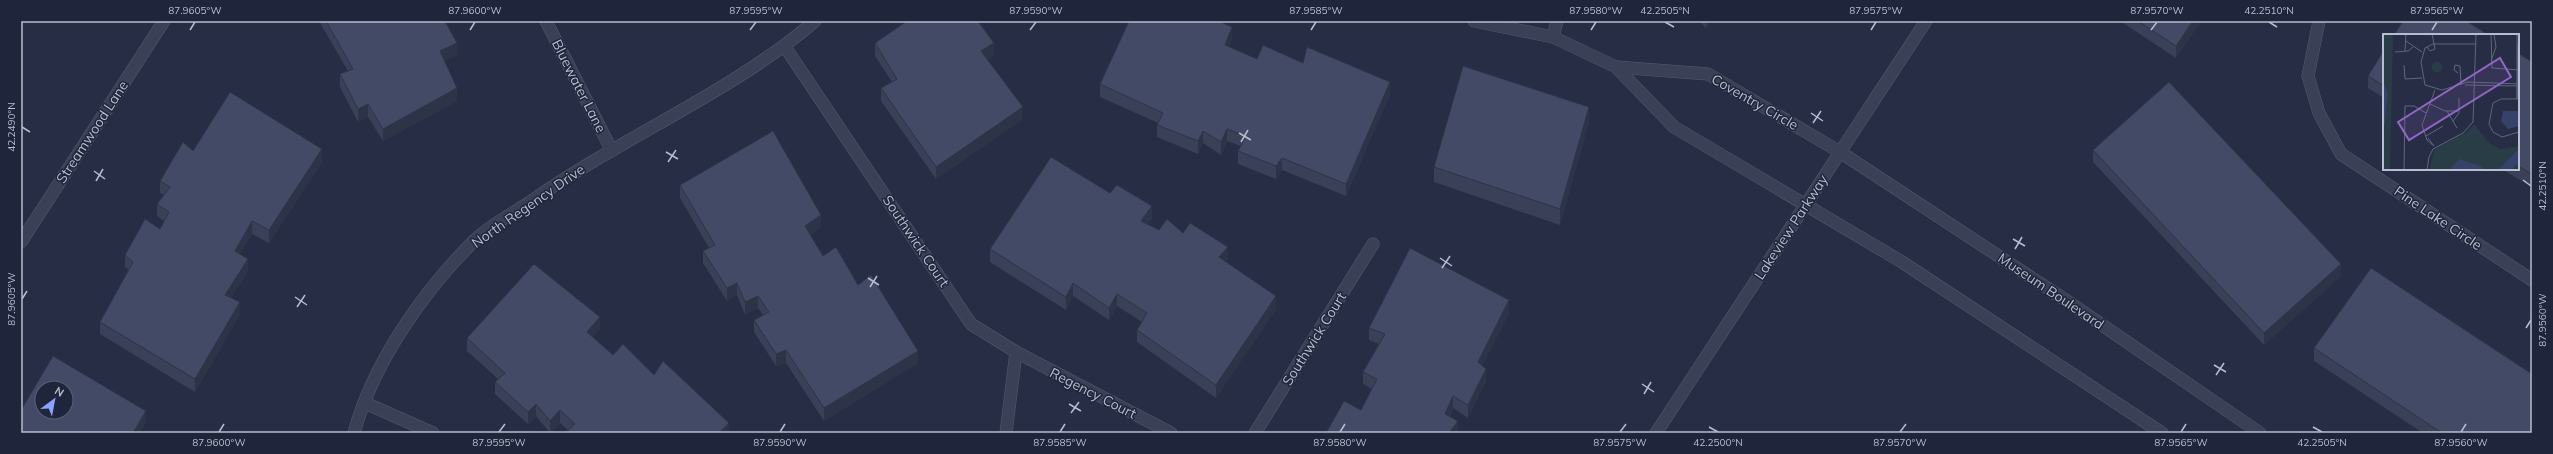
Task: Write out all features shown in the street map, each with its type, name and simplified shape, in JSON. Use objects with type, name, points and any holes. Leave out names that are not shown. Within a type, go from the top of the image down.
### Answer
[{"type":"street","name":"Streamwood Lane","points":[[21,242],[164,21]]},
{"type":"street","name":"Bluewater Lane","points":[[546,21],[612,151]]},
{"type":"street","name":"North Regency Drive","points":[[354,433],[365,403],[388,352],[411,314],[476,240],[573,171],[612,151],[785,47],[815,21]]},
{"type":"street","name":"Coventry Circle","points":[[1474,21],[1553,37],[1616,67],[1674,127],[1804,205]]},
{"type":"street","points":[[1553,37],[1556,21]]},
{"type":"street","name":"Lakeview Parkway","points":[[1656,433],[1926,21]]},
{"type":"street","name":"Pine Lake Circle","points":[[2319,21],[2308,76],[2319,113],[2341,154],[2532,280]]},
{"type":"street","name":"Southwick Court","points":[[785,47],[971,324],[1016,352]]},
{"type":"street","name":"Coventry Circle","points":[[1616,67],[1708,74],[1840,152]]},
{"type":"street","name":"Museum Boulevard","points":[[1840,152],[2067,301],[2260,433]]},
{"type":"street","points":[[1804,205],[1902,262],[2162,433]]},
{"type":"street","name":"Southwick Court","points":[[1255,433],[1373,244]]},
{"type":"street","points":[[1006,433],[1016,352]]},
{"type":"street","name":"Regency Court","points":[[1016,352],[1171,433]]},
{"type":"street","points":[[365,403],[433,433]]},
{"type":"building","points":[[326,21],[445,21],[457,43],[440,51],[457,88],[383,129],[368,104],[358,109],[340,74],[353,69]]},
{"type":"building","points":[[907,21],[978,21],[994,43],[981,51],[1023,107],[936,167],[881,88],[897,79],[875,43]]},
{"type":"building","points":[[1129,21],[1219,21],[1232,27],[1225,45],[1257,59],[1263,45],[1303,63],[1307,47],[1390,82],[1346,184],[1282,158],[1276,166],[1238,151],[1246,136],[1227,129],[1221,142],[1203,131],[1198,141],[1157,125],[1163,113],[1100,84]]},
{"type":"building","points":[[2138,21],[2193,21],[2176,46]]},
{"type":"building","points":[[2403,21],[2466,21],[2487,34],[2395,34]]},
{"type":"building","points":[[2383,52],[2383,85],[2368,76]]},
{"type":"building","points":[[2519,54],[2532,62],[2532,169],[2530,173],[2519,167]]},
{"type":"building","points":[[1463,66],[1589,107],[1560,209],[1434,167]]},
{"type":"building","points":[[2169,82],[2341,264],[2264,333],[2093,150]]},
{"type":"building","points":[[230,92],[322,149],[269,230],[252,221],[235,251],[248,259],[225,295],[240,302],[195,379],[100,322],[133,262],[125,255],[145,219],[160,229],[169,212],[157,204],[170,187],[160,181],[183,142],[193,151]]},
{"type":"building","points":[[773,131],[821,215],[805,226],[823,256],[836,247],[858,285],[871,275],[918,351],[824,408],[786,350],[776,354],[754,320],[769,312],[758,296],[745,302],[737,283],[727,288],[703,251],[715,245],[680,185]]},
{"type":"building","points":[[1051,157],[1110,193],[1117,185],[1152,206],[1141,221],[1159,230],[1167,219],[1183,233],[1190,223],[1228,247],[1219,257],[1276,296],[1216,385],[1137,330],[1147,313],[1117,294],[1109,308],[1073,283],[1066,297],[990,249]]},
{"type":"building","points":[[1410,248],[1509,300],[1478,362],[1486,369],[1468,405],[1453,396],[1445,414],[1458,421],[1449,433],[1326,433],[1344,401],[1361,410],[1377,379],[1363,372],[1385,334],[1369,328]]},
{"type":"building","points":[[534,264],[600,317],[587,332],[613,355],[623,344],[654,375],[663,361],[729,423],[719,433],[565,433],[575,424],[560,410],[550,421],[536,404],[528,412],[495,382],[505,373],[467,338]]},
{"type":"building","points":[[2371,268],[2532,374],[2532,433],[2442,433],[2314,348]]},
{"type":"building","points":[[53,356],[146,411],[133,433],[21,433],[21,410],[34,388],[34,420],[74,420],[74,380],[39,380]]}]
